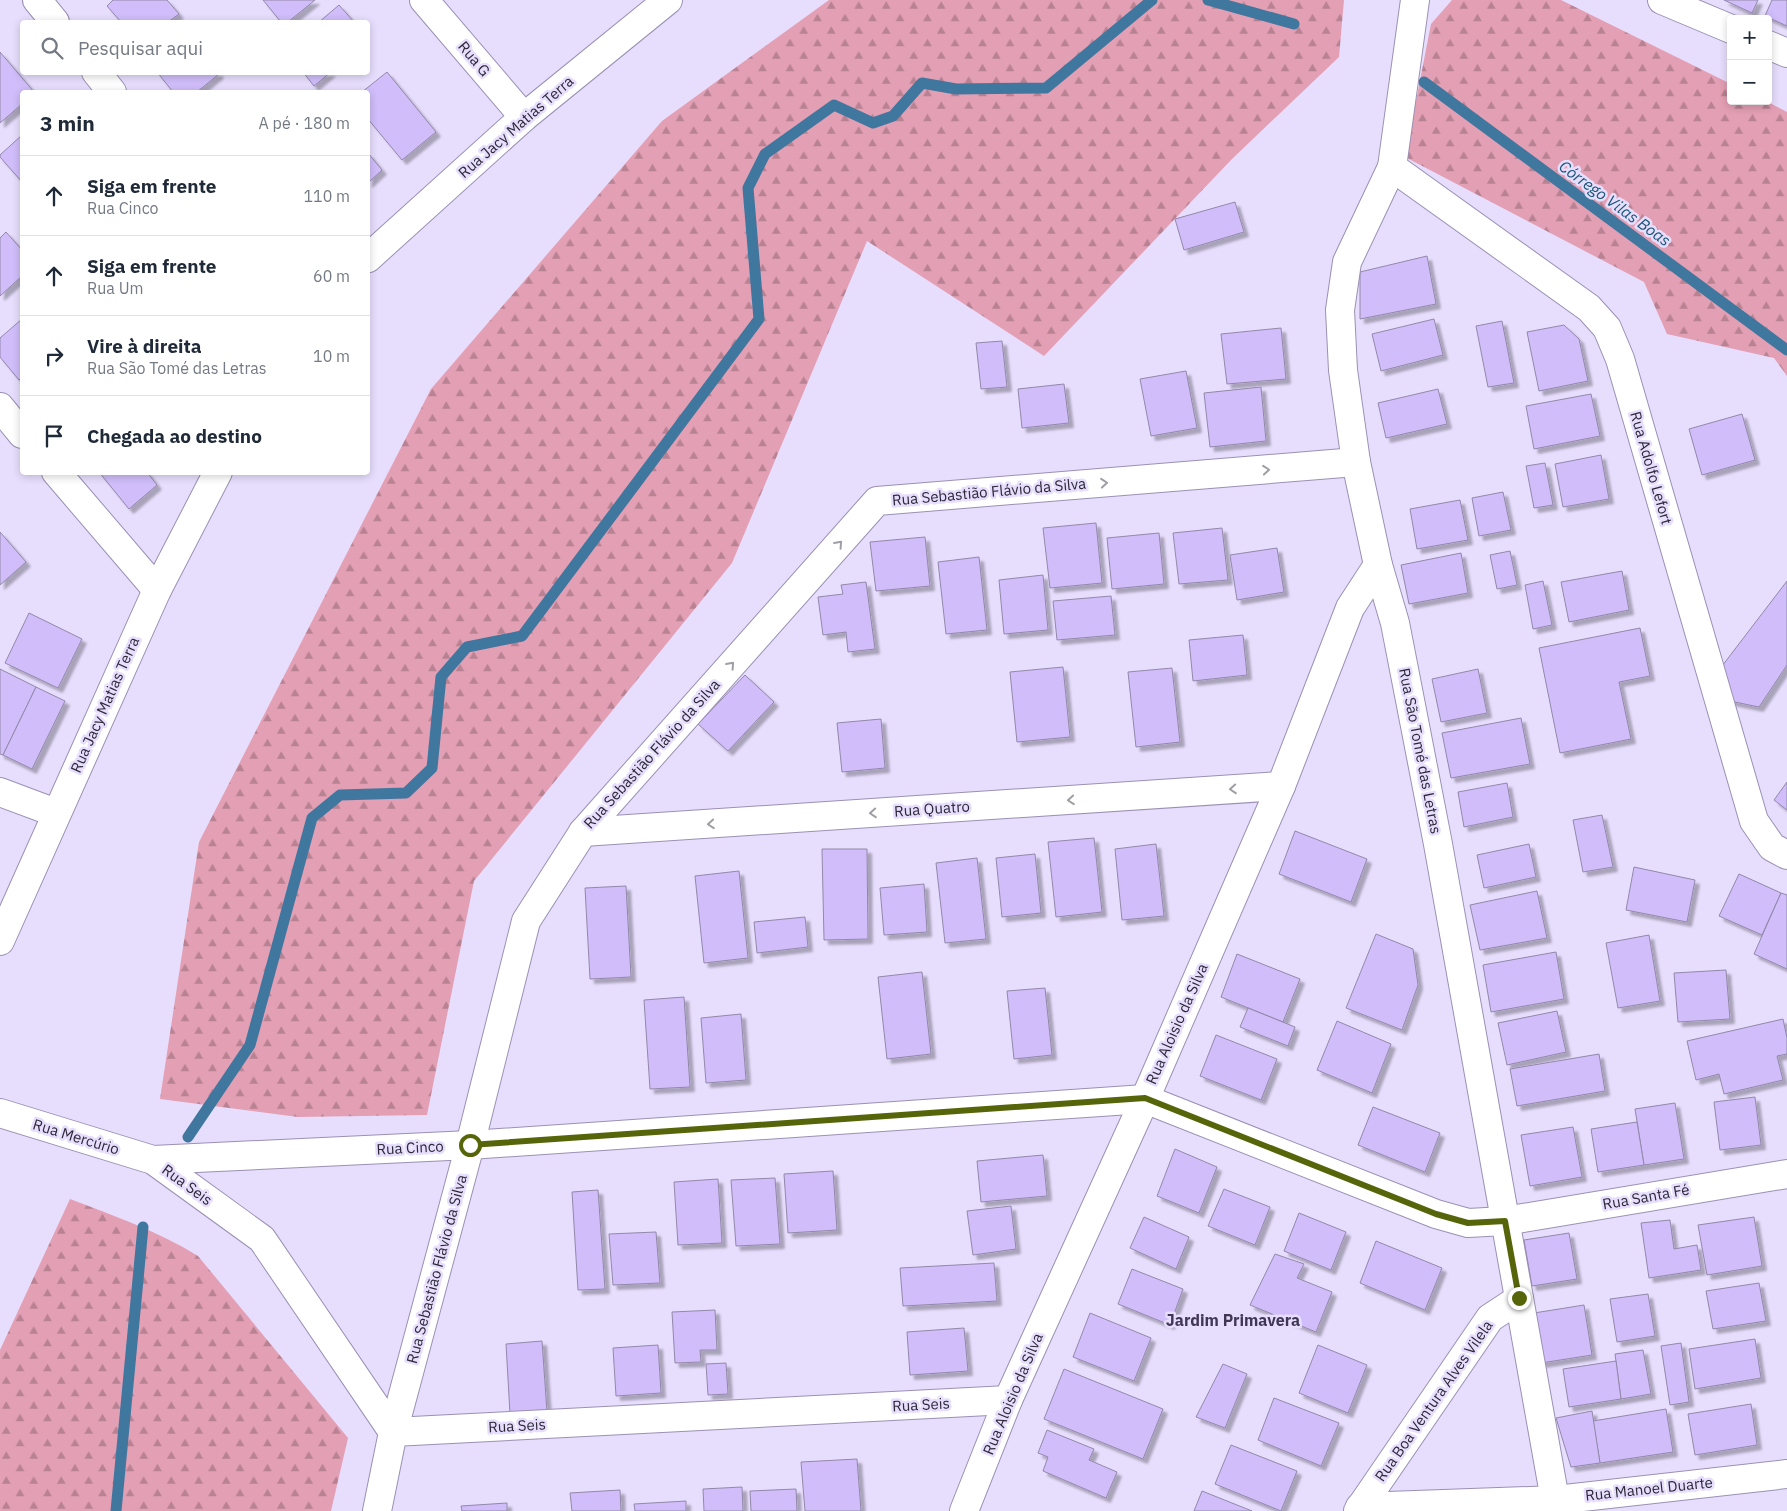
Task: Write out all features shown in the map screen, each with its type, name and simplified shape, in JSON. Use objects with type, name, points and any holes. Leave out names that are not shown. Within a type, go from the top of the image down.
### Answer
[{"type":"street","points":[[37,0],[53,20]]},
{"type":"street","name":"Rua G","points":[[424,0],[524,117]]},
{"type":"street","name":"Rua Jacy Matias Terra","points":[[370,256],[524,117],[668,0]]},
{"type":"street","name":"Rua São Tomé das Letras","points":[[1415,0],[1392,167],[1347,262],[1340,310],[1343,370],[1356,462],[1378,565],[1394,623],[1438,844],[1556,1505]]},
{"type":"street","points":[[1662,0],[1727,27]]},
{"type":"street","points":[[1772,47],[1787,53]]},
{"type":"street","points":[[98,75],[110,90]]},
{"type":"street","name":"Rua Adolfo Lefort","points":[[1392,167],[1589,308],[1607,328],[1620,359],[1754,821],[1772,847],[1787,855]]},
{"type":"street","points":[[0,407],[20,432]]},
{"type":"street","name":"Rua Sebastião Flávio da Silva","points":[[377,1511],[393,1432],[470,1145],[526,921],[582,832],[877,501],[1356,462]]},
{"type":"street","points":[[59,475],[157,590]]},
{"type":"street","name":"Rua Jacy Matias Terra","points":[[0,941],[157,590],[216,475]]},
{"type":"street","name":"Rua Aloisio da Silva","points":[[964,1511],[1008,1400],[1145,1098],[1281,786],[1350,608],[1378,565]]},
{"type":"street","name":"Rua Quatro","points":[[582,832],[1281,786]]},
{"type":"street","points":[[0,792],[56,813]]},
{"type":"street","name":"Rua Santa Fé","points":[[1145,1098],[1436,1214],[1468,1223],[1505,1221],[1787,1174]]},
{"type":"street","name":"Rua Cinco","points":[[153,1160],[470,1145],[1145,1098]]},
{"type":"street","name":"Rua Mercúrio","points":[[0,1113],[153,1160]]},
{"type":"street","name":"Rua Seis","points":[[153,1160],[262,1239],[393,1432],[1008,1400]]},
{"type":"street","name":"Rua Boa Ventura Alves Vilela","points":[[1359,1509],[1490,1318],[1519,1298]]},
{"type":"street","name":"Rua Manoel Duarte","points":[[1359,1509],[1556,1505],[1787,1474]]},
{"type":"green space","points":[[829,0],[1344,0],[1339,57],[1232,159],[1044,356],[867,241],[732,563],[474,881],[427,1115],[298,1117],[160,1099],[199,842],[431,389],[662,121]]},
{"type":"green space","points":[[1452,0],[1561,0],[1727,82],[1727,105],[1772,104],[1787,112],[1787,376],[1774,358],[1667,334],[1644,282],[1405,157],[1431,24]]},
{"type":"green space","points":[[70,1199],[152,1231],[198,1256],[348,1438],[331,1511],[0,1511],[0,1350]]},
{"type":"building","points":[[113,0],[167,0],[179,14],[171,20],[119,20],[107,6]]},
{"type":"building","points":[[263,0],[315,0],[290,20],[279,20]]},
{"type":"building","points":[[1724,0],[1758,0],[1752,13]]},
{"type":"building","points":[[1772,0],[1787,0],[1787,26],[1772,19],[1772,15],[1765,15]]},
{"type":"building","points":[[339,5],[352,20],[321,20]]},
{"type":"building","points":[[0,52],[32,90],[20,90],[20,106],[0,123]]},
{"type":"building","points":[[387,72],[436,132],[402,160],[370,121],[370,90],[364,90]]},
{"type":"building","points":[[159,75],[218,75],[199,90],[171,90]]},
{"type":"building","points":[[305,75],[327,75],[314,86]]},
{"type":"building","points":[[20,137],[20,180],[0,157]]},
{"type":"building","points":[[370,155],[382,170],[370,181]]},
{"type":"building","points":[[1235,202],[1244,232],[1184,250],[1175,219]]},
{"type":"building","points":[[6,232],[20,248],[20,278],[0,296],[0,238]]},
{"type":"building","points":[[1427,256],[1436,304],[1360,319],[1360,272]]},
{"type":"building","points":[[1434,319],[1443,355],[1381,371],[1372,334]]},
{"type":"building","points":[[20,321],[19,380],[0,357],[0,338]]},
{"type":"building","points":[[1502,321],[1514,383],[1488,387],[1476,326]]},
{"type":"building","points":[[1564,325],[1579,339],[1588,381],[1539,391],[1527,332]]},
{"type":"building","points":[[1281,328],[1286,379],[1227,384],[1221,334]]},
{"type":"building","points":[[1002,341],[1007,387],[981,389],[976,343]]},
{"type":"building","points":[[1186,371],[1197,428],[1151,436],[1140,379]]},
{"type":"building","points":[[1064,384],[1069,423],[1022,428],[1018,389]]},
{"type":"building","points":[[1261,387],[1266,441],[1210,447],[1204,393]]},
{"type":"building","points":[[1438,389],[1447,424],[1386,438],[1378,403]]},
{"type":"building","points":[[1591,394],[1600,436],[1534,449],[1526,406]]},
{"type":"building","points":[[1742,414],[1755,460],[1702,475],[1689,429]]},
{"type":"building","points":[[1601,455],[1609,499],[1563,507],[1555,464]]},
{"type":"building","points":[[1545,463],[1553,505],[1534,508],[1526,466]]},
{"type":"building","points":[[101,475],[149,475],[157,485],[129,509]]},
{"type":"building","points":[[1503,492],[1511,530],[1479,536],[1472,498]]},
{"type":"building","points":[[1460,500],[1468,540],[1417,549],[1410,509]]},
{"type":"building","points":[[1096,523],[1102,583],[1050,588],[1043,528]]},
{"type":"building","points":[[1222,528],[1228,580],[1179,584],[1173,533]]},
{"type":"building","points":[[0,532],[26,562],[0,585]]},
{"type":"building","points":[[1159,533],[1164,584],[1112,589],[1107,538]]},
{"type":"building","points":[[925,537],[930,586],[876,591],[870,542]]},
{"type":"building","points":[[1277,548],[1284,592],[1237,600],[1230,555]]},
{"type":"building","points":[[1510,551],[1517,585],[1497,589],[1490,555]]},
{"type":"building","points":[[1461,553],[1468,593],[1409,604],[1401,565]]},
{"type":"building","points":[[979,557],[987,630],[946,634],[938,562]]},
{"type":"building","points":[[1622,571],[1629,610],[1569,622],[1561,582]]},
{"type":"building","points":[[1043,575],[1048,630],[1004,634],[999,580]]},
{"type":"building","points":[[1543,581],[1552,625],[1533,629],[1525,585]]},
{"type":"building","points":[[1787,581],[1787,665],[1759,707],[1730,701],[1719,670]]},
{"type":"building","points":[[866,582],[875,649],[848,652],[846,632],[823,635],[818,597],[843,594],[841,585]]},
{"type":"building","points":[[1111,596],[1115,635],[1057,640],[1053,601]]},
{"type":"building","points":[[29,613],[82,639],[58,688],[5,663]]},
{"type":"building","points":[[1640,628],[1650,676],[1619,682],[1631,739],[1560,753],[1539,648]]},
{"type":"building","points":[[1243,635],[1247,675],[1193,681],[1189,640]]},
{"type":"building","points":[[1063,667],[1070,737],[1017,742],[1010,672]]},
{"type":"building","points":[[1172,668],[1180,742],[1136,747],[1128,672]]},
{"type":"building","points":[[0,669],[36,687],[3,755],[0,754]]},
{"type":"building","points":[[1478,669],[1487,713],[1441,722],[1432,679]]},
{"type":"building","points":[[745,675],[774,702],[728,751],[698,724]]},
{"type":"building","points":[[36,687],[65,701],[32,769],[3,755]]},
{"type":"building","points":[[1521,718],[1530,764],[1451,778],[1442,733]]},
{"type":"building","points":[[881,719],[885,768],[842,772],[837,723]]},
{"type":"building","points":[[1787,782],[1787,810],[1774,800]]},
{"type":"building","points":[[1507,783],[1513,817],[1464,827],[1458,792]]},
{"type":"building","points":[[1602,815],[1613,867],[1583,872],[1573,820]]},
{"type":"building","points":[[1295,831],[1367,859],[1351,902],[1279,874]]},
{"type":"building","points":[[1094,838],[1102,912],[1056,917],[1048,842]]},
{"type":"building","points":[[1156,844],[1164,916],[1122,920],[1115,849]]},
{"type":"building","points":[[1529,844],[1536,877],[1484,888],[1477,855]]},
{"type":"building","points":[[822,849],[867,849],[868,939],[824,940]]},
{"type":"building","points":[[1035,854],[1041,913],[1002,917],[996,858]]},
{"type":"building","points":[[977,858],[986,939],[945,943],[936,863]]},
{"type":"building","points":[[1634,867],[1695,880],[1687,922],[1626,910]]},
{"type":"building","points":[[739,871],[748,958],[704,963],[695,876]]},
{"type":"building","points":[[1739,874],[1781,893],[1762,935],[1719,916]]},
{"type":"building","points":[[924,884],[927,932],[884,935],[880,888]]},
{"type":"building","points":[[626,886],[631,977],[590,979],[585,888]]},
{"type":"building","points":[[1537,891],[1547,938],[1480,950],[1470,905]]},
{"type":"building","points":[[1781,893],[1787,895],[1787,969],[1754,954]]},
{"type":"building","points":[[805,917],[808,947],[757,953],[754,922]]},
{"type":"building","points":[[1376,934],[1413,949],[1418,985],[1402,1030],[1346,1008]]},
{"type":"building","points":[[1649,935],[1660,1001],[1618,1008],[1606,943]]},
{"type":"building","points":[[1556,952],[1564,999],[1491,1012],[1483,965]]},
{"type":"building","points":[[1237,954],[1300,979],[1283,1022],[1221,997]]},
{"type":"building","points":[[1726,970],[1730,1019],[1678,1022],[1674,973]]},
{"type":"building","points":[[922,972],[931,1054],[887,1059],[878,977]]},
{"type":"building","points":[[1045,988],[1052,1055],[1014,1059],[1007,991]]},
{"type":"building","points":[[684,997],[690,1087],[650,1089],[644,1000]]},
{"type":"building","points":[[1248,1008],[1295,1027],[1288,1046],[1240,1027]]},
{"type":"building","points":[[1557,1011],[1566,1052],[1507,1065],[1498,1023]]},
{"type":"building","points":[[741,1014],[746,1080],[706,1083],[701,1018]]},
{"type":"building","points":[[1783,1019],[1787,1038],[1787,1054],[1777,1056],[1783,1080],[1724,1094],[1719,1074],[1696,1080],[1687,1041]]},
{"type":"building","points":[[1337,1021],[1391,1044],[1372,1093],[1317,1070]]},
{"type":"building","points":[[1216,1035],[1277,1059],[1261,1100],[1200,1076]]},
{"type":"building","points":[[1599,1054],[1605,1091],[1517,1106],[1510,1069]]},
{"type":"building","points":[[1755,1097],[1761,1145],[1720,1150],[1714,1102]]},
{"type":"building","points":[[1675,1103],[1684,1159],[1644,1165],[1635,1109]]},
{"type":"building","points":[[1373,1107],[1440,1133],[1425,1172],[1358,1145]]},
{"type":"building","points":[[1637,1122],[1644,1165],[1598,1172],[1591,1129]]},
{"type":"building","points":[[1573,1127],[1582,1177],[1530,1186],[1521,1135]]},
{"type":"building","points":[[1175,1149],[1217,1167],[1199,1213],[1157,1196]]},
{"type":"building","points":[[1043,1155],[1047,1196],[981,1202],[977,1161]]},
{"type":"building","points":[[833,1171],[837,1230],[788,1233],[784,1174]]},
{"type":"building","points":[[775,1178],[780,1244],[736,1246],[731,1180]]},
{"type":"building","points":[[718,1179],[722,1243],[678,1245],[674,1182]]},
{"type":"building","points":[[1224,1189],[1270,1207],[1255,1245],[1208,1226]]},
{"type":"building","points":[[598,1190],[605,1289],[578,1290],[572,1192]]},
{"type":"building","points":[[1011,1206],[1016,1249],[973,1255],[967,1211]]},
{"type":"building","points":[[1299,1213],[1346,1232],[1331,1270],[1284,1251]]},
{"type":"building","points":[[1144,1217],[1189,1237],[1176,1269],[1130,1248]]},
{"type":"building","points":[[1754,1217],[1762,1266],[1707,1275],[1698,1225]]},
{"type":"building","points":[[1670,1220],[1674,1249],[1697,1245],[1701,1270],[1649,1278],[1641,1223]]},
{"type":"building","points":[[656,1232],[660,1283],[613,1285],[609,1234]]},
{"type":"building","points":[[1569,1233],[1577,1279],[1532,1286],[1524,1240]]},
{"type":"building","points":[[1376,1241],[1442,1268],[1425,1310],[1360,1283]]},
{"type":"building","points":[[1275,1254],[1304,1264],[1297,1278],[1332,1292],[1316,1332],[1250,1305]]},
{"type":"building","points":[[994,1263],[997,1301],[903,1306],[900,1268]]},
{"type":"building","points":[[1132,1269],[1183,1289],[1170,1325],[1118,1304]]},
{"type":"building","points":[[1759,1283],[1766,1321],[1713,1329],[1706,1291]]},
{"type":"building","points":[[1648,1294],[1655,1336],[1617,1342],[1610,1299]]},
{"type":"building","points":[[1584,1305],[1592,1355],[1541,1363],[1534,1313]]},
{"type":"building","points":[[715,1310],[717,1350],[700,1350],[701,1362],[675,1363],[672,1312]]},
{"type":"building","points":[[1090,1313],[1151,1338],[1134,1381],[1073,1357]]},
{"type":"building","points":[[964,1328],[968,1371],[910,1375],[907,1332]]},
{"type":"building","points":[[1755,1339],[1761,1378],[1695,1389],[1689,1349]]},
{"type":"building","points":[[542,1341],[547,1412],[510,1414],[506,1344]]},
{"type":"building","points":[[1681,1343],[1689,1402],[1670,1405],[1661,1346]]},
{"type":"building","points":[[658,1345],[661,1393],[616,1396],[613,1348]]},
{"type":"building","points":[[1318,1345],[1367,1365],[1348,1413],[1299,1393]]},
{"type":"building","points":[[1643,1350],[1651,1394],[1621,1399],[1615,1354]]},
{"type":"building","points":[[1616,1361],[1621,1399],[1569,1407],[1563,1369]]},
{"type":"building","points":[[726,1363],[728,1394],[708,1395],[706,1364]]},
{"type":"building","points":[[1223,1364],[1247,1374],[1225,1428],[1196,1417]]},
{"type":"building","points":[[1064,1369],[1163,1409],[1143,1459],[1044,1419]]},
{"type":"building","points":[[1274,1398],[1339,1423],[1321,1466],[1258,1440]]},
{"type":"building","points":[[1751,1404],[1757,1445],[1695,1455],[1688,1414]]},
{"type":"building","points":[[1666,1409],[1673,1452],[1600,1463],[1593,1421]]},
{"type":"building","points":[[1592,1411],[1600,1463],[1571,1467],[1556,1418]]},
{"type":"building","points":[[1047,1430],[1094,1449],[1089,1460],[1117,1472],[1106,1498],[1043,1471],[1048,1457],[1038,1453]]},
{"type":"building","points":[[1231,1445],[1297,1471],[1281,1511],[1215,1484]]},
{"type":"building","points":[[857,1459],[861,1511],[805,1511],[801,1462]]},
{"type":"building","points":[[742,1487],[743,1511],[704,1511],[703,1489]]},
{"type":"building","points":[[796,1489],[797,1511],[751,1511],[750,1491]]},
{"type":"building","points":[[620,1490],[621,1511],[572,1511],[570,1493]]},
{"type":"building","points":[[1202,1491],[1252,1511],[1194,1511]]},
{"type":"building","points":[[686,1501],[686,1511],[635,1511],[634,1504]]},
{"type":"building","points":[[507,1503],[507,1511],[462,1511],[461,1506]]},
{"type":"waterway","points":[[188,1137],[250,1045],[312,818],[340,795],[406,793],[432,768],[441,677],[467,647],[522,636],[759,319],[748,188],[765,154],[834,105],[873,123],[893,116],[922,83],[956,89],[1046,88],[1152,0]]},
{"type":"waterway","name":"Córrego Vilas Boas","points":[[1208,0],[1294,24]]},
{"type":"waterway","name":"Córrego Vilas Boas","points":[[1424,82],[1787,350]]},
{"type":"waterway","points":[[116,1511],[143,1227]]},
{"type":"district","name":"Jardim Primavera","points":[[1233,1320]]},
{"type":"route","points":[[470,1145],[1145,1098],[1436,1214],[1468,1223],[1505,1221],[1519,1298]]}]
